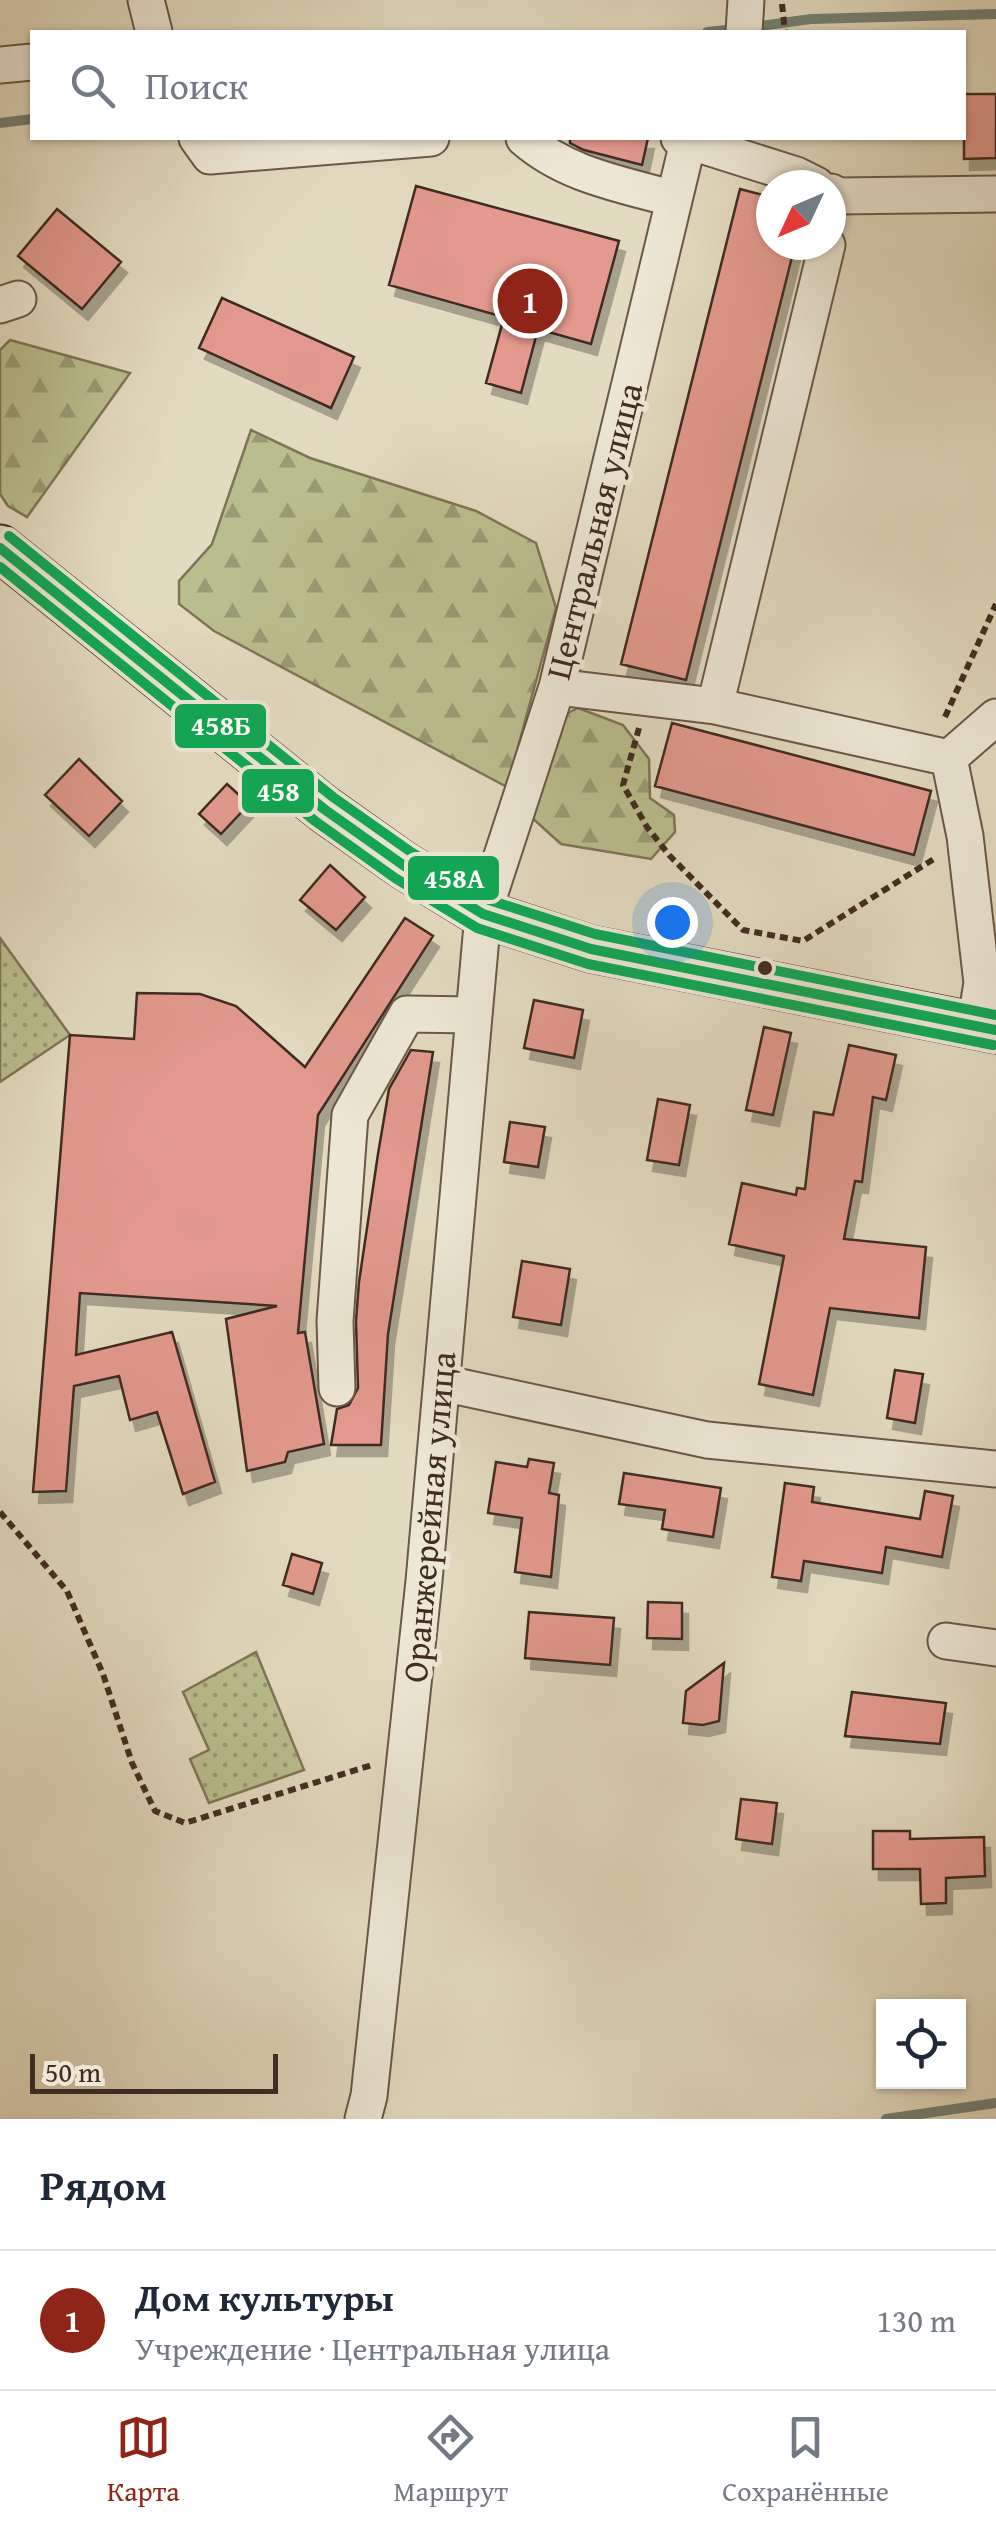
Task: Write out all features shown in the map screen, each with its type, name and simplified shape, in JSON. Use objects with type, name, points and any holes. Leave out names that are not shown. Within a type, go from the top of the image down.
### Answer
[{"type":"main road","points":[[0,548],[324,809],[403,865],[483,914],[591,949],[985,1028]]},
{"type":"street","points":[[146,0],[154,30]]},
{"type":"street","points":[[744,30],[746,0]]},
{"type":"street","points":[[0,65],[30,62]]},
{"type":"street","points":[[199,140],[210,156],[406,140]]},
{"type":"street","points":[[526,140],[543,154],[584,174],[674,199]]},
{"type":"street","name":"Центральная улица","points":[[483,914],[557,687],[686,140]]},
{"type":"street","points":[[689,140],[781,170]]},
{"type":"street","points":[[846,200],[996,194]]},
{"type":"street","points":[[715,706],[823,260]]},
{"type":"street","points":[[557,687],[715,706],[948,746],[996,717]]},
{"type":"street","points":[[948,746],[965,836],[985,1028]]},
{"type":"street","name":"Оранжерейная улица","points":[[364,2119],[406,1754],[483,914]]},
{"type":"street","points":[[337,1388],[335,1321],[350,1115],[406,1014],[474,1015]]},
{"type":"street","points":[[442,1383],[707,1440],[996,1469]]},
{"type":"street","points":[[946,1641],[996,1648]]},
{"type":"path","points":[[782,2],[784,30]]},
{"type":"path","points":[[948,746],[945,714],[996,604]]},
{"type":"path","points":[[647,697],[623,785],[647,828],[744,930],[804,941],[965,836]]},
{"type":"path","points":[[0,1512],[67,1591],[103,1674],[132,1763],[155,1811],[185,1823],[406,1754]]},
{"type":"green space","points":[[10,340],[130,373],[27,517],[8,506],[0,494],[0,350]]},
{"type":"green space","points":[[251,430],[310,458],[476,511],[536,543],[556,608],[507,787],[214,631],[179,604],[179,581],[212,544]]},
{"type":"green space","points":[[578,708],[623,725],[649,759],[650,798],[674,815],[675,832],[651,859],[561,844],[529,815],[556,719]]},
{"type":"green space","points":[[0,938],[70,1035],[0,1082]]},
{"type":"green space","points":[[256,1652],[304,1770],[209,1803],[190,1759],[209,1750],[183,1692]]},
{"type":"building","points":[[966,94],[996,94],[996,158],[964,159]]},
{"type":"building","points":[[570,140],[648,140],[642,165]]},
{"type":"building","points":[[416,186],[619,241],[591,344],[538,329],[521,393],[486,383],[504,317],[389,285]]},
{"type":"building","points":[[740,189],[756,193],[756,260],[791,260],[686,680],[621,664]]},
{"type":"building","points":[[57,209],[121,262],[82,309],[18,256]]},
{"type":"building","points":[[222,298],[354,357],[331,408],[199,348]]},
{"type":"building","points":[[672,723],[931,791],[914,855],[655,786]]},
{"type":"building","points":[[79,759],[122,801],[89,836],[45,795]]},
{"type":"building","points":[[227,784],[249,804],[221,834],[199,814]]},
{"type":"building","points":[[330,865],[365,897],[336,930],[300,900]]},
{"type":"building","points":[[405,918],[433,936],[318,1115],[298,1333],[305,1332],[324,1444],[288,1452],[285,1462],[247,1471],[226,1319],[277,1306],[80,1293],[76,1355],[172,1332],[215,1482],[183,1494],[157,1412],[130,1420],[119,1376],[74,1386],[66,1491],[33,1492],[70,1035],[134,1039],[137,993],[200,994],[236,1006],[305,1067]]},
{"type":"building","points":[[534,1000],[583,1010],[574,1058],[524,1048]]},
{"type":"building","points":[[764,1027],[791,1033],[773,1115],[746,1110]]},
{"type":"building","points":[[849,1045],[896,1055],[886,1100],[873,1097],[862,1182],[855,1181],[844,1239],[926,1247],[919,1318],[830,1308],[813,1395],[759,1384],[784,1256],[729,1244],[742,1183],[796,1195],[797,1188],[805,1189],[814,1112],[833,1115]]},
{"type":"building","points":[[411,1050],[433,1052],[388,1334],[381,1445],[331,1445],[337,1409],[349,1405],[358,1388],[359,1282],[378,1154],[389,1089]]},
{"type":"building","points":[[658,1099],[690,1105],[679,1165],[647,1160]]},
{"type":"building","points":[[510,1122],[545,1127],[538,1167],[504,1162]]},
{"type":"building","points":[[522,1261],[570,1269],[561,1325],[513,1317]]},
{"type":"building","points":[[895,1370],[923,1374],[915,1423],[887,1418]]},
{"type":"building","points":[[529,1459],[554,1463],[549,1493],[559,1495],[551,1577],[515,1572],[522,1518],[488,1513],[496,1462],[527,1467]]},
{"type":"building","points":[[624,1473],[721,1488],[713,1537],[662,1529],[665,1510],[619,1504]]},
{"type":"building","points":[[785,1483],[814,1487],[812,1502],[920,1519],[925,1491],[953,1496],[942,1557],[886,1547],[882,1573],[804,1561],[801,1581],[772,1577]]},
{"type":"building","points":[[292,1554],[322,1563],[313,1594],[283,1585]]},
{"type":"building","points":[[648,1602],[682,1603],[682,1639],[647,1638]]},
{"type":"building","points":[[529,1612],[614,1618],[610,1665],[525,1658]]},
{"type":"building","points":[[724,1663],[719,1721],[703,1725],[683,1723],[686,1691]]},
{"type":"building","points":[[852,1692],[946,1703],[940,1744],[845,1736]]},
{"type":"building","points":[[741,1799],[777,1803],[772,1844],[736,1839]]},
{"type":"building","points":[[873,1831],[910,1831],[910,1839],[984,1837],[985,1876],[946,1878],[946,1903],[921,1904],[920,1869],[873,1869]]},
{"type":"waterway","points":[[753,27],[811,19],[996,14]]},
{"type":"waterway","points":[[726,30],[736,29]]},
{"type":"waterway","points":[[0,123],[30,119]]},
{"type":"waterway","points":[[886,2119],[996,2103]]},
{"type":"transit line","name":"458А","points":[[9,536],[333,797],[489,900],[595,934],[996,1015]]},
{"type":"transit line","name":"458Б","points":[[0,548],[324,809],[403,865],[483,914],[591,949],[996,1030]]},
{"type":"transit line","name":"458","points":[[0,567],[315,821],[395,878],[477,928],[588,964],[993,1045]]},
{"type":"place","name":"Дом культуры","points":[[530,301]]}]
